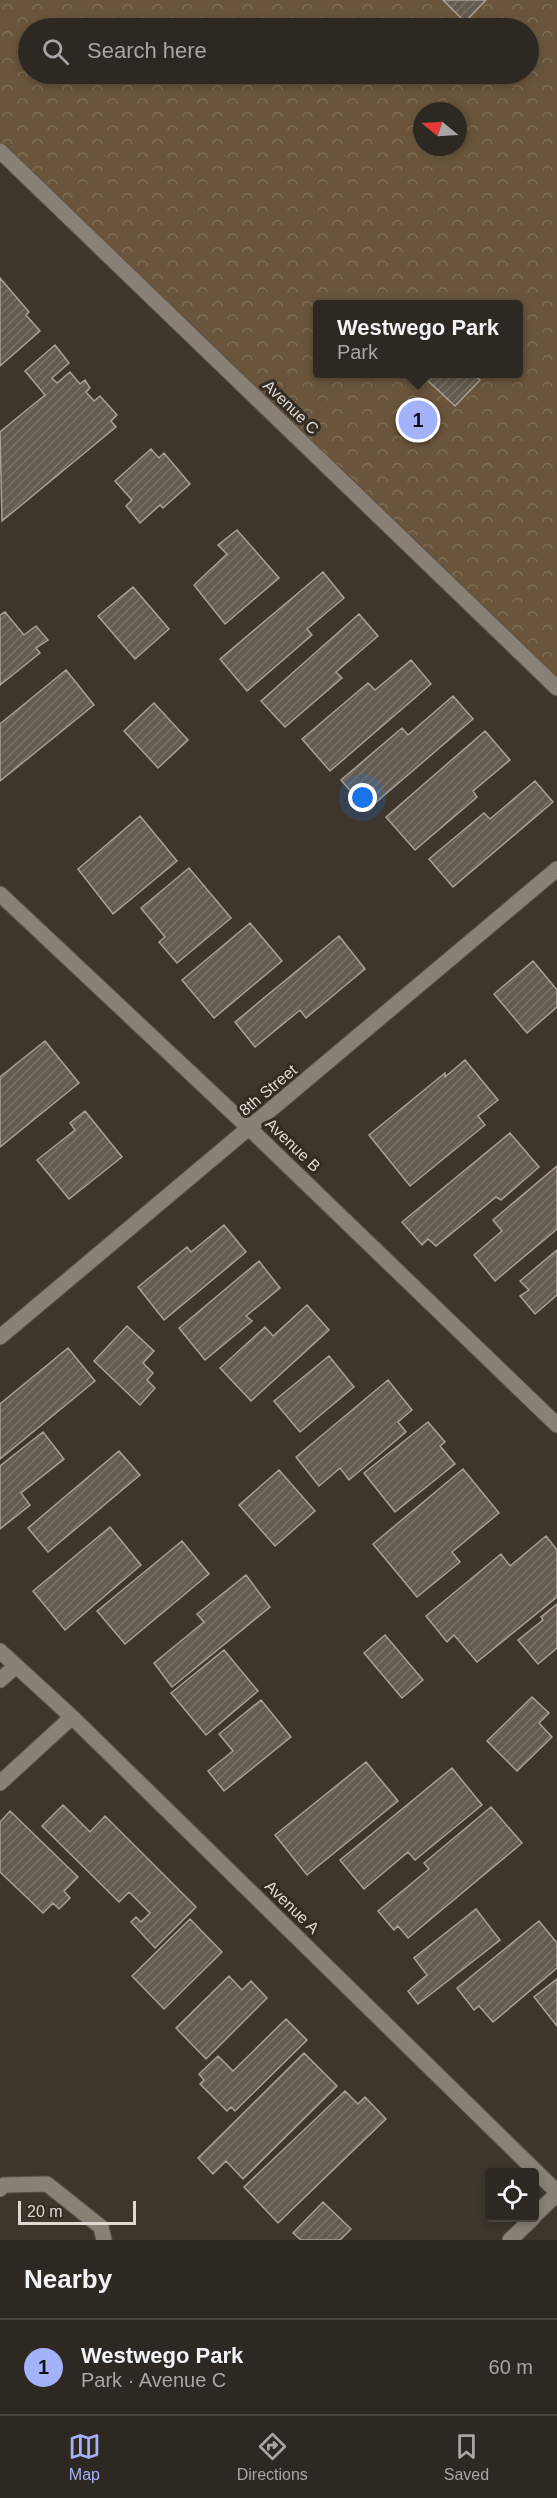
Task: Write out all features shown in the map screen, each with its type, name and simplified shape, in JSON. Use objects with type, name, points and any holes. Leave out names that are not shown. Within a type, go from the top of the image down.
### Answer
[{"type":"street","name":"Avenue C","points":[[0,151],[557,688]]},
{"type":"street","name":"8th Street","points":[[0,1337],[557,869]]},
{"type":"street","name":"Avenue B","points":[[0,894],[250,1129],[557,1425]]},
{"type":"street","name":"Avenue A","points":[[0,1651],[72,1717],[557,2193]]},
{"type":"street","points":[[0,1680],[16,1666]]},
{"type":"street","points":[[0,1783],[72,1717]]},
{"type":"street","points":[[0,2189],[4,2186],[46,2184],[101,2227],[104,2240]]},
{"type":"street","points":[[539,2212],[557,2193]]},
{"type":"street","points":[[510,2240],[529,2222]]},
{"type":"green space","points":[[0,0],[557,0],[557,688],[0,151]]},
{"type":"building","points":[[443,0],[486,0],[469,18],[461,18]]},
{"type":"building","points":[[0,278],[29,312],[26,315],[40,331],[0,366]]},
{"type":"building","points":[[55,345],[69,363],[52,378],[57,383],[70,372],[80,384],[85,380],[90,388],[86,392],[94,401],[100,396],[117,415],[111,421],[116,427],[2,521],[0,432],[45,395],[25,371]]},
{"type":"building","points":[[425,378],[478,378],[480,380],[455,406]]},
{"type":"building","points":[[151,449],[159,458],[164,453],[190,484],[163,508],[160,505],[140,523],[126,506],[132,500],[115,481]]},
{"type":"building","points":[[237,530],[279,578],[225,624],[194,585],[227,554],[218,545]]},
{"type":"building","points":[[323,572],[344,598],[307,629],[312,635],[247,691],[220,659]]},
{"type":"building","points":[[133,587],[169,629],[135,659],[98,616]]},
{"type":"building","points":[[5,612],[24,635],[36,626],[48,640],[36,648],[40,653],[0,685],[0,615]]},
{"type":"building","points":[[359,614],[378,636],[336,672],[342,678],[285,727],[261,701]]},
{"type":"building","points":[[411,660],[431,684],[330,771],[302,739],[368,683],[375,690]]},
{"type":"building","points":[[66,670],[94,705],[0,781],[0,724]]},
{"type":"building","points":[[453,696],[473,719],[367,810],[341,780],[402,728],[408,735]]},
{"type":"building","points":[[154,703],[188,740],[158,768],[124,731]]},
{"type":"building","points":[[485,731],[510,760],[473,791],[477,797],[415,850],[386,817]]},
{"type":"building","points":[[535,781],[553,802],[453,887],[429,859],[484,813],[490,819]]},
{"type":"building","points":[[140,816],[177,861],[113,914],[78,869]]},
{"type":"building","points":[[189,868],[231,918],[177,963],[159,942],[165,937],[141,908]]},
{"type":"building","points":[[250,923],[282,961],[214,1018],[182,980]]},
{"type":"building","points":[[339,936],[365,969],[306,1018],[300,1010],[255,1047],[235,1022]]},
{"type":"building","points":[[533,961],[557,990],[557,1007],[527,1033],[494,994]]},
{"type":"building","points":[[45,1041],[79,1083],[0,1147],[0,1077]]},
{"type":"building","points":[[465,1060],[498,1100],[478,1116],[485,1125],[410,1186],[369,1135],[445,1073],[445,1077]]},
{"type":"building","points":[[85,1111],[122,1157],[69,1199],[37,1160],[75,1130],[70,1123]]},
{"type":"building","points":[[510,1133],[539,1167],[501,1200],[496,1197],[436,1246],[428,1239],[422,1245],[402,1222]]},
{"type":"building","points":[[557,1166],[557,1229],[495,1281],[474,1255],[502,1231],[493,1220]]},
{"type":"building","points":[[224,1225],[246,1252],[164,1320],[138,1287],[187,1247],[191,1252]]},
{"type":"building","points":[[557,1250],[557,1295],[535,1314],[520,1296],[529,1290],[520,1281]]},
{"type":"building","points":[[259,1261],[280,1288],[246,1316],[252,1321],[205,1360],[179,1328]]},
{"type":"building","points":[[307,1305],[329,1330],[251,1401],[220,1368],[265,1327],[273,1336]]},
{"type":"building","points":[[127,1326],[154,1351],[143,1363],[153,1373],[147,1380],[155,1388],[140,1405],[94,1361]]},
{"type":"building","points":[[68,1348],[95,1381],[0,1459],[0,1404]]},
{"type":"building","points":[[329,1356],[354,1387],[300,1432],[274,1401]]},
{"type":"building","points":[[388,1380],[412,1410],[398,1422],[406,1432],[349,1480],[340,1468],[319,1486],[296,1457]]},
{"type":"building","points":[[428,1422],[445,1442],[440,1446],[455,1464],[395,1512],[364,1473]]},
{"type":"building","points":[[43,1432],[64,1459],[21,1493],[30,1505],[0,1529],[0,1466]]},
{"type":"building","points":[[119,1451],[140,1475],[48,1552],[28,1528]]},
{"type":"building","points":[[463,1469],[499,1513],[452,1552],[460,1562],[417,1597],[373,1544]]},
{"type":"building","points":[[279,1470],[315,1511],[275,1546],[239,1505]]},
{"type":"building","points":[[110,1527],[141,1565],[65,1630],[33,1591]]},
{"type":"building","points":[[546,1536],[557,1550],[557,1597],[477,1662],[454,1635],[447,1642],[426,1616],[501,1554],[510,1566]]},
{"type":"building","points":[[182,1541],[209,1574],[125,1644],[97,1611]]},
{"type":"building","points":[[246,1575],[270,1607],[172,1687],[154,1663],[204,1622],[197,1614]]},
{"type":"building","points":[[557,1604],[557,1648],[538,1664],[518,1640],[543,1620],[541,1617]]},
{"type":"building","points":[[385,1635],[423,1680],[402,1698],[364,1653]]},
{"type":"building","points":[[224,1650],[258,1691],[206,1735],[171,1693]]},
{"type":"building","points":[[532,1697],[549,1713],[539,1723],[552,1737],[517,1771],[487,1741]]},
{"type":"building","points":[[261,1700],[291,1737],[224,1791],[208,1771],[233,1751],[219,1734]]},
{"type":"building","points":[[366,1762],[398,1801],[307,1875],[275,1835]]},
{"type":"building","points":[[452,1768],[482,1805],[415,1860],[408,1852],[364,1889],[340,1860]]},
{"type":"building","points":[[63,1805],[90,1832],[105,1816],[196,1907],[155,1948],[131,1922],[136,1917],[141,1922],[150,1913],[129,1892],[119,1902],[42,1826]]},
{"type":"building","points":[[491,1807],[522,1843],[408,1938],[398,1926],[394,1930],[378,1911],[429,1869],[424,1863]]},
{"type":"building","points":[[10,1811],[78,1877],[64,1891],[70,1898],[59,1909],[53,1903],[43,1913],[0,1872],[0,1822]]},
{"type":"building","points":[[476,1909],[500,1940],[418,2004],[408,1991],[427,1975],[414,1958]]},
{"type":"building","points":[[190,1919],[222,1952],[164,2009],[132,1976]]},
{"type":"building","points":[[539,1921],[557,1943],[557,1968],[493,2022],[479,2006],[474,2010],[457,1988]]},
{"type":"building","points":[[229,1976],[242,1990],[251,1981],[267,1998],[206,2059],[176,2028]]},
{"type":"building","points":[[557,1979],[557,2026],[534,1997]]},
{"type":"building","points":[[286,2019],[307,2040],[235,2111],[231,2107],[227,2111],[200,2084],[204,2080],[199,2074],[218,2056],[233,2071]]},
{"type":"building","points":[[304,2053],[337,2086],[243,2179],[226,2161],[213,2174],[198,2158]]},
{"type":"building","points":[[345,2091],[358,2104],[365,2097],[386,2119],[278,2223],[244,2187]]},
{"type":"building","points":[[323,2202],[351,2229],[340,2240],[301,2240],[293,2233]]},
{"type":"place","name":"Westwego Park","points":[[418,420]]}]
